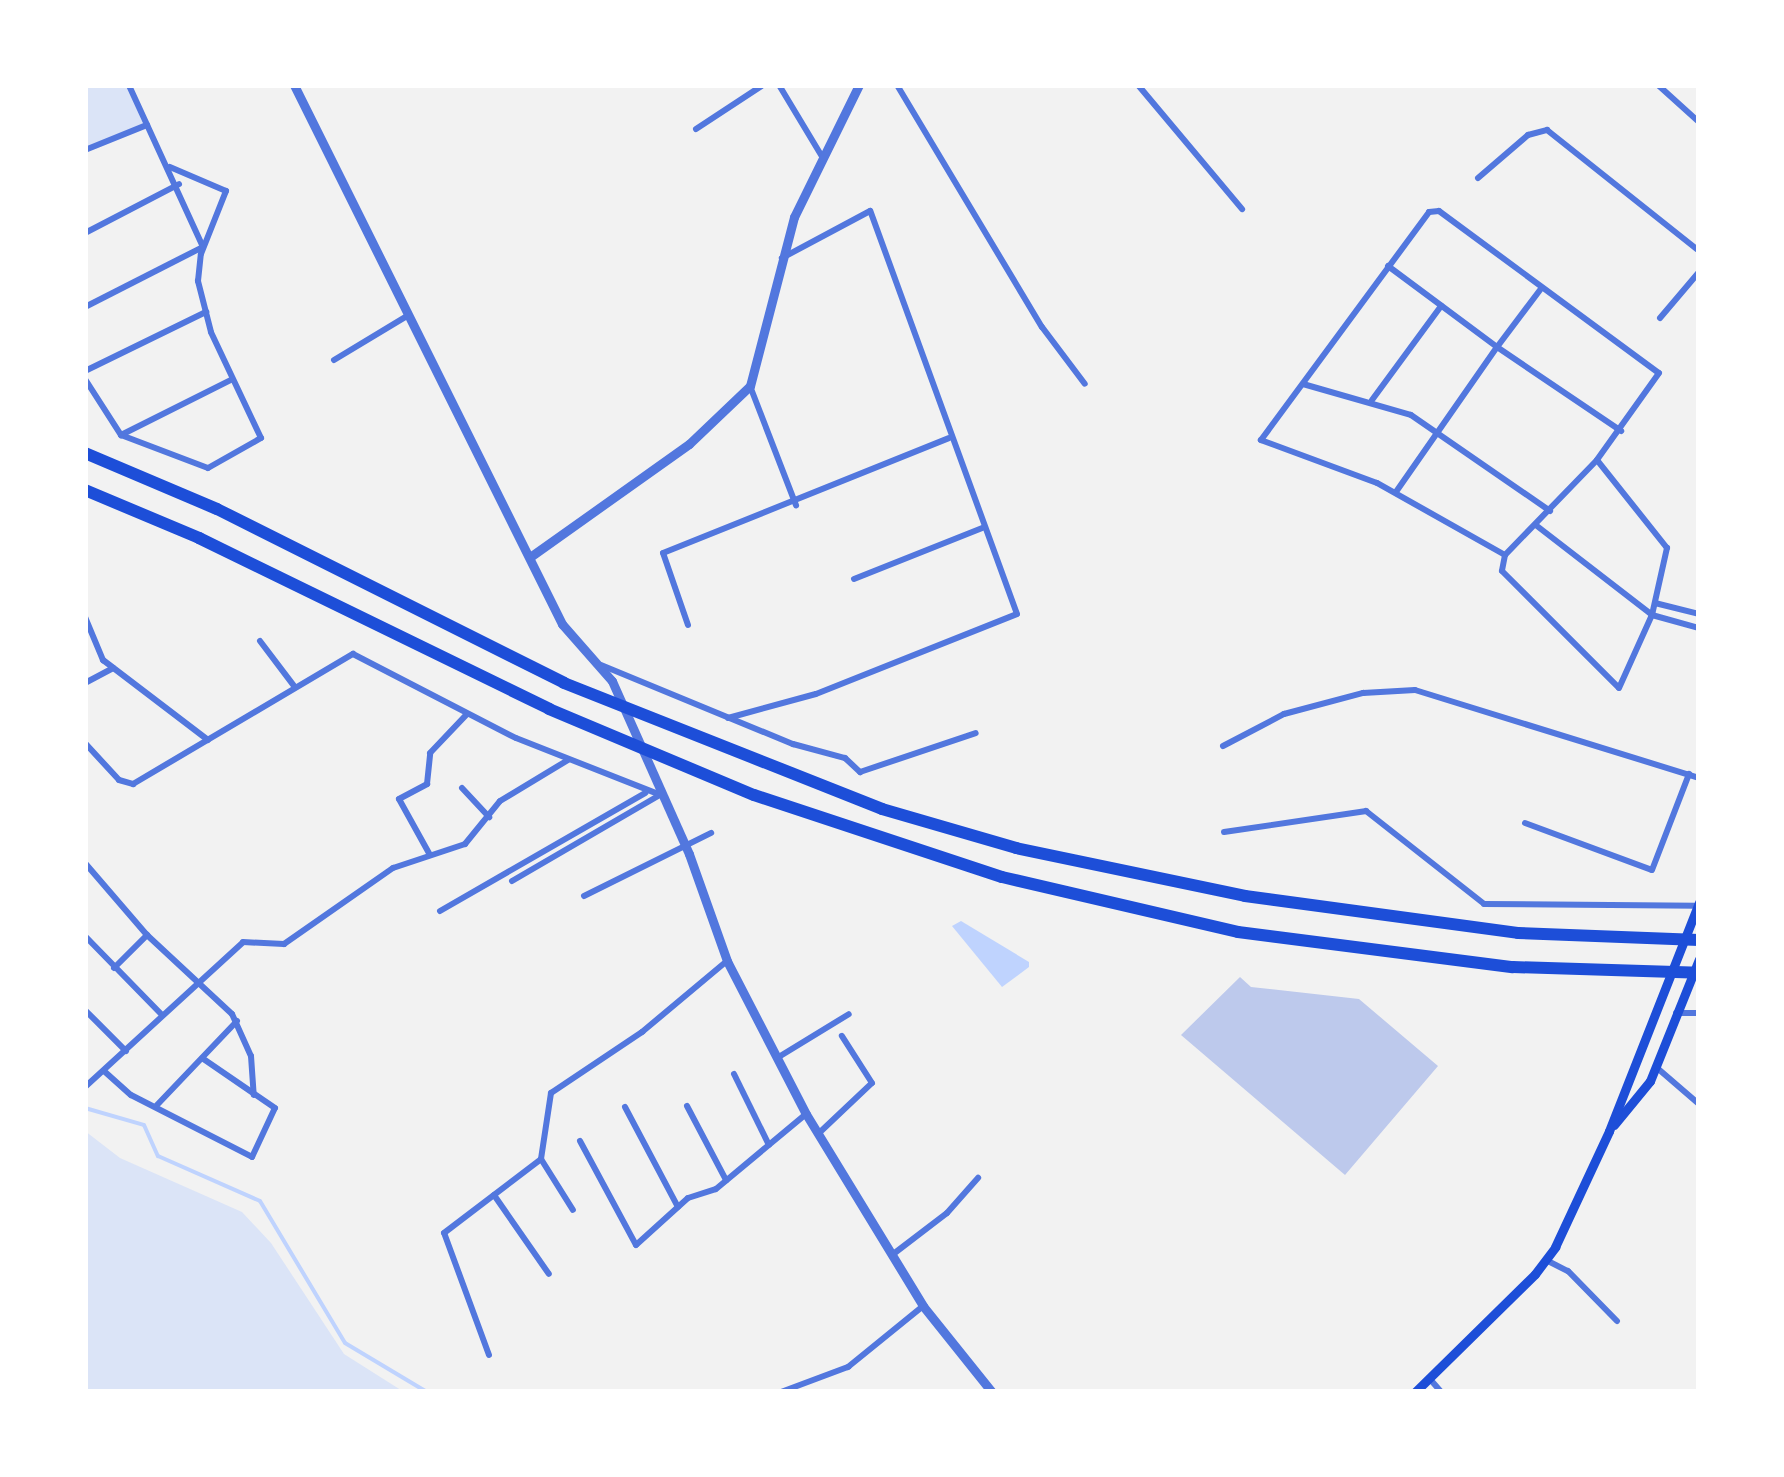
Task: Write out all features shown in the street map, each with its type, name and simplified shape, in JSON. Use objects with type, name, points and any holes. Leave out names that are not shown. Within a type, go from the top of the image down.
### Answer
[{"type":"highway","points":[[85,453],[217,509],[564,682],[882,809],[1016,848],[1245,896],[1518,933],[1699,940]]},
{"type":"highway","points":[[85,490],[583,723],[754,795],[1002,876],[1238,932],[1513,966],[1699,973]]},
{"type":"main road","points":[[1415,1392],[1546,1260],[1609,1131],[1698,904]]},
{"type":"main road","points":[[1609,1131],[1656,1067],[1699,959]]},
{"type":"street","points":[[129,85],[204,247]]},
{"type":"street","points":[[294,85],[562,624],[612,681],[685,846],[727,961],[806,1114],[922,1306],[992,1392]]},
{"type":"street","points":[[696,129],[762,85]]},
{"type":"street","points":[[779,85],[821,154]]},
{"type":"street","points":[[530,556],[674,455],[750,386],[781,259],[821,154],[859,85]]},
{"type":"street","points":[[897,85],[1042,327],[1085,384]]},
{"type":"street","points":[[1138,85],[1242,210]]},
{"type":"street","points":[[1658,85],[1699,122]]},
{"type":"street","points":[[85,150],[148,125]]},
{"type":"street","points":[[1478,178],[1528,135],[1547,130],[1699,252]]},
{"type":"street","points":[[170,167],[226,191],[204,247],[198,280],[230,380],[261,438],[230,458],[194,467],[121,435],[85,375],[206,312]]},
{"type":"street","points":[[85,232],[178,184]]},
{"type":"street","points":[[1505,556],[1396,492],[1262,444],[1388,266],[1434,209],[1540,290],[1660,373],[1597,460],[1505,556],[1502,572],[1508,583],[1619,688],[1652,615],[1666,539],[1597,460]]},
{"type":"street","points":[[728,718],[816,694],[1011,620],[1016,611],[949,438],[870,211],[781,259]]},
{"type":"street","points":[[85,307],[204,247]]},
{"type":"street","points":[[1388,266],[1621,431]]},
{"type":"street","points":[[1660,318],[1699,272]]},
{"type":"street","points":[[1396,492],[1540,290]]},
{"type":"street","points":[[1372,400],[1442,306]]},
{"type":"street","points":[[334,360],[407,316]]},
{"type":"street","points":[[121,435],[230,380]]},
{"type":"street","points":[[1303,384],[1372,400],[1438,430],[1550,510]]},
{"type":"street","points":[[750,386],[796,504]]},
{"type":"street","points":[[688,625],[661,555],[796,504],[949,438]]},
{"type":"street","points":[[1537,526],[1652,615],[1699,628]]},
{"type":"street","points":[[854,578],[982,528]]},
{"type":"street","points":[[1655,603],[1699,614]]},
{"type":"street","points":[[85,617],[96,650],[112,668],[208,740]]},
{"type":"street","points":[[260,642],[294,686]]},
{"type":"street","points":[[85,743],[88,758],[133,784],[354,654],[466,714],[646,792],[661,792]]},
{"type":"street","points":[[601,666],[728,718],[846,758],[860,772],[976,732]]},
{"type":"street","points":[[85,683],[112,668]]},
{"type":"street","points":[[1223,746],[1284,714],[1363,693],[1416,690],[1699,778]]},
{"type":"street","points":[[430,854],[398,799],[428,781],[430,754],[466,714]]},
{"type":"street","points":[[85,1087],[243,942],[284,944],[384,873],[465,844],[500,801],[569,760]]},
{"type":"street","points":[[1525,824],[1652,870],[1689,774]]},
{"type":"street","points":[[462,788],[489,818]]},
{"type":"street","points":[[440,911],[646,792]]},
{"type":"street","points":[[512,881],[661,792]]},
{"type":"street","points":[[1224,832],[1366,810],[1484,904],[1698,904]]},
{"type":"street","points":[[584,896],[711,834]]},
{"type":"street","points":[[85,863],[146,935],[236,1021],[254,1068],[254,1096]]},
{"type":"street","points":[[114,968],[146,935]]},
{"type":"street","points":[[85,936],[162,1015]]},
{"type":"street","points":[[572,1210],[541,1160],[551,1093],[642,1032],[727,961]]},
{"type":"street","points":[[85,1010],[126,1051]]},
{"type":"street","points":[[1676,1013],[1699,1012]]},
{"type":"street","points":[[777,1058],[849,1014]]},
{"type":"street","points":[[157,1105],[236,1021]]},
{"type":"street","points":[[818,1134],[872,1083],[842,1036]]},
{"type":"street","points":[[104,1071],[131,1095],[252,1157],[275,1108],[202,1058]]},
{"type":"street","points":[[1656,1067],[1699,1104]]},
{"type":"street","points":[[734,1074],[769,1146]]},
{"type":"street","points":[[686,1106],[726,1181]]},
{"type":"street","points":[[625,1107],[678,1207]]},
{"type":"street","points":[[580,1141],[636,1246],[678,1207],[726,1181],[806,1114]]},
{"type":"street","points":[[489,1355],[443,1236],[541,1160]]},
{"type":"street","points":[[892,1255],[947,1213],[978,1178]]},
{"type":"street","points":[[494,1195],[550,1274]]},
{"type":"street","points":[[1546,1260],[1568,1271],[1617,1321]]},
{"type":"street","points":[[780,1392],[848,1367],[922,1306]]},
{"type":"street","points":[[1429,1378],[1441,1392]]},
{"type":"shaded area","points":[[85,85],[127,85],[143,124],[85,149]]},
{"type":"shaded area","points":[[85,1131],[120,1158],[242,1212],[271,1243],[344,1354],[404,1392],[85,1392]]},
{"type":"water","points":[[961,921],[1029,962],[1029,967],[1002,987],[952,926]]},
{"type":"building","points":[[1240,977],[1251,987],[1359,999],[1438,1066],[1345,1175],[1181,1035]]},
{"type":"waterway","points":[[85,1108],[144,1125],[158,1156],[260,1201],[345,1343],[427,1392]]}]
